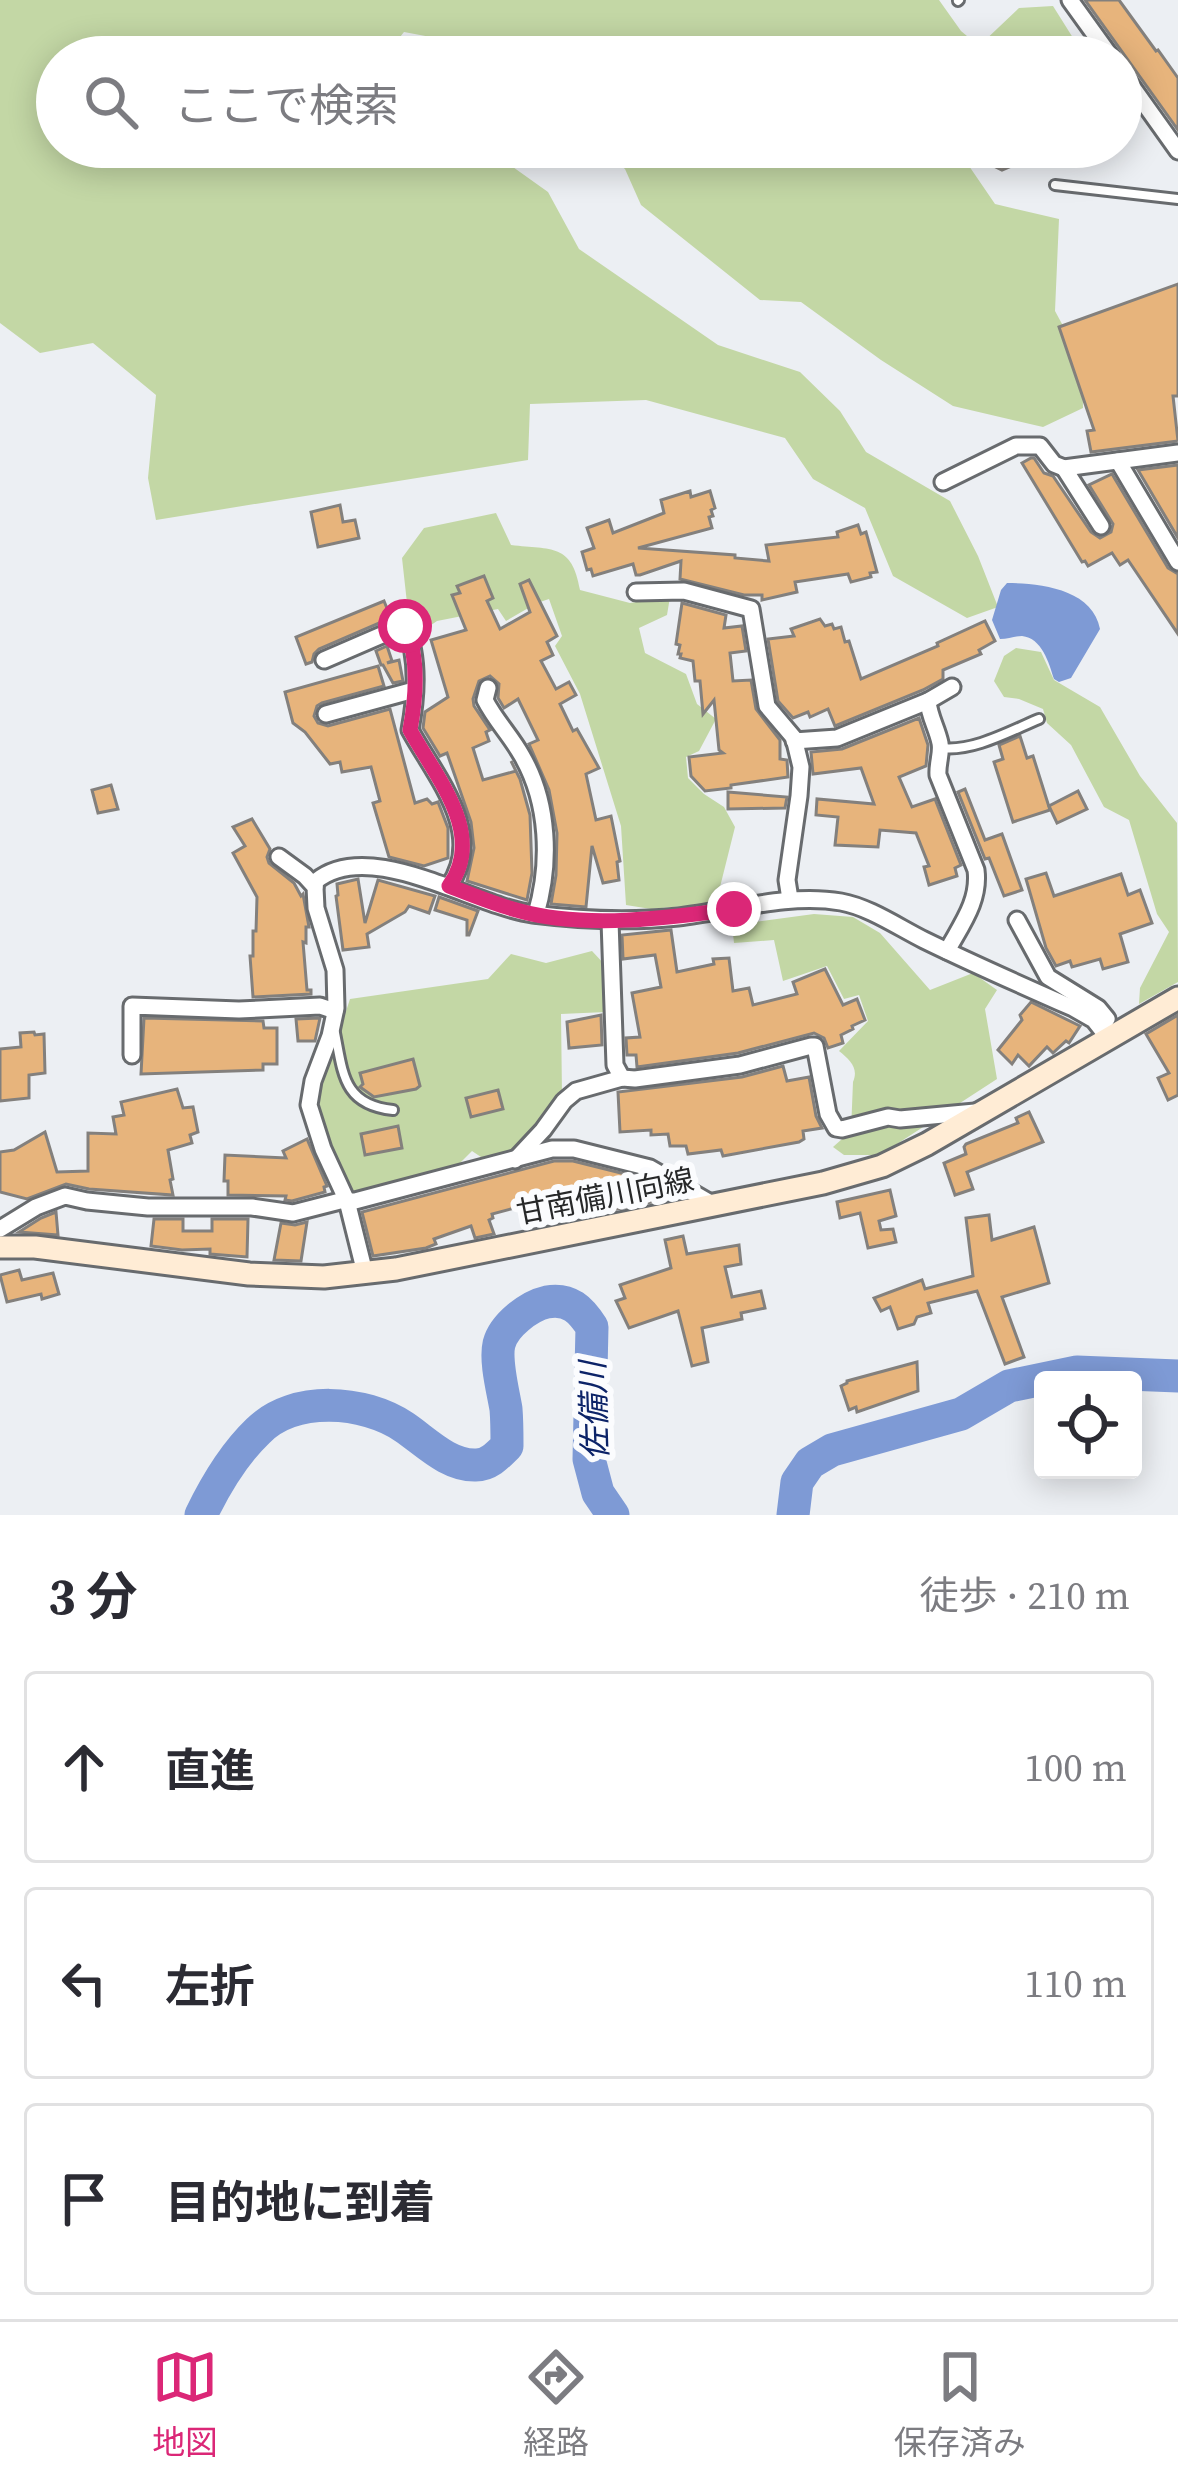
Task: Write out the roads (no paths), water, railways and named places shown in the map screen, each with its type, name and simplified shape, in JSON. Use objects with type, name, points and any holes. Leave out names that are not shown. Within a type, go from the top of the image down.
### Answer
[{"type":"main road","name":"甘南備川向線","points":[[0,1246],[249,1274],[324,1277],[396,1269],[823,1183],[882,1166],[927,1144],[1105,1033],[1178,998]]},
{"type":"street","points":[[1070,0],[1096,36]]},
{"type":"street","points":[[1142,100],[1178,151]]},
{"type":"street","points":[[943,482],[1016,446],[1040,446],[1054,464],[1064,468],[1178,453]]},
{"type":"street","points":[[1118,461],[1178,562]]},
{"type":"street","points":[[1064,468],[1101,526]]},
{"type":"street","points":[[636,592],[684,591],[751,609],[767,706],[794,741],[801,767],[787,880],[790,899]]},
{"type":"street","points":[[324,661],[405,626],[414,690],[410,730],[446,786],[463,840],[464,855],[449,886]]},
{"type":"street","points":[[794,741],[837,738],[952,687]]},
{"type":"street","points":[[488,688],[485,700],[521,753],[537,788],[545,839],[545,883],[536,914]]},
{"type":"street","points":[[326,714],[414,690]]},
{"type":"street","points":[[928,701],[941,748],[938,776],[977,881],[970,908],[947,951]]},
{"type":"street","points":[[279,857],[315,886]]},
{"type":"street","points":[[365,1273],[347,1201],[322,1149],[309,1105],[334,1018],[335,970],[316,908],[316,881],[326,873],[364,866],[449,886],[522,912],[610,921],[675,917],[790,899],[840,902],[1073,1008],[1105,1033],[1107,1019],[1098,1008],[1048,977],[1017,920]]},
{"type":"street","points":[[610,921],[616,1066],[622,1078]]},
{"type":"street","points":[[132,1055],[132,1006],[239,1010],[320,1006],[334,1018]]},
{"type":"street","points":[[515,1160],[575,1091],[622,1078],[740,1066],[811,1046],[815,1046],[828,1114],[836,1128],[888,1117],[984,1111]]},
{"type":"street","points":[[0,1229],[65,1196],[148,1207],[252,1207],[293,1213],[553,1149],[574,1149],[650,1168],[714,1205]]},
{"type":"lane","points":[[1055,184],[1178,199]]},
{"type":"lane","points":[[941,748],[997,736],[1039,719]]},
{"type":"lane","points":[[334,1018],[345,1082],[367,1104],[393,1110]]},
{"type":"water","points":[[1007,583],[1063,591],[1087,605],[1095,616],[1100,629],[1071,678],[1054,679],[1035,641],[1022,636],[1000,639],[992,620]]},
{"type":"waterway","name":"佐備川","points":[[201,1515],[226,1471],[258,1431],[273,1419],[309,1407],[369,1411],[456,1461],[476,1465],[489,1461],[507,1446],[499,1344],[525,1312],[555,1301],[574,1307],[592,1327],[589,1459],[598,1493],[613,1515]]},
{"type":"waterway","name":"佐備川","points":[[793,1515],[797,1482],[810,1463],[832,1450],[961,1414],[1009,1386],[1077,1372],[1178,1376]]}]
